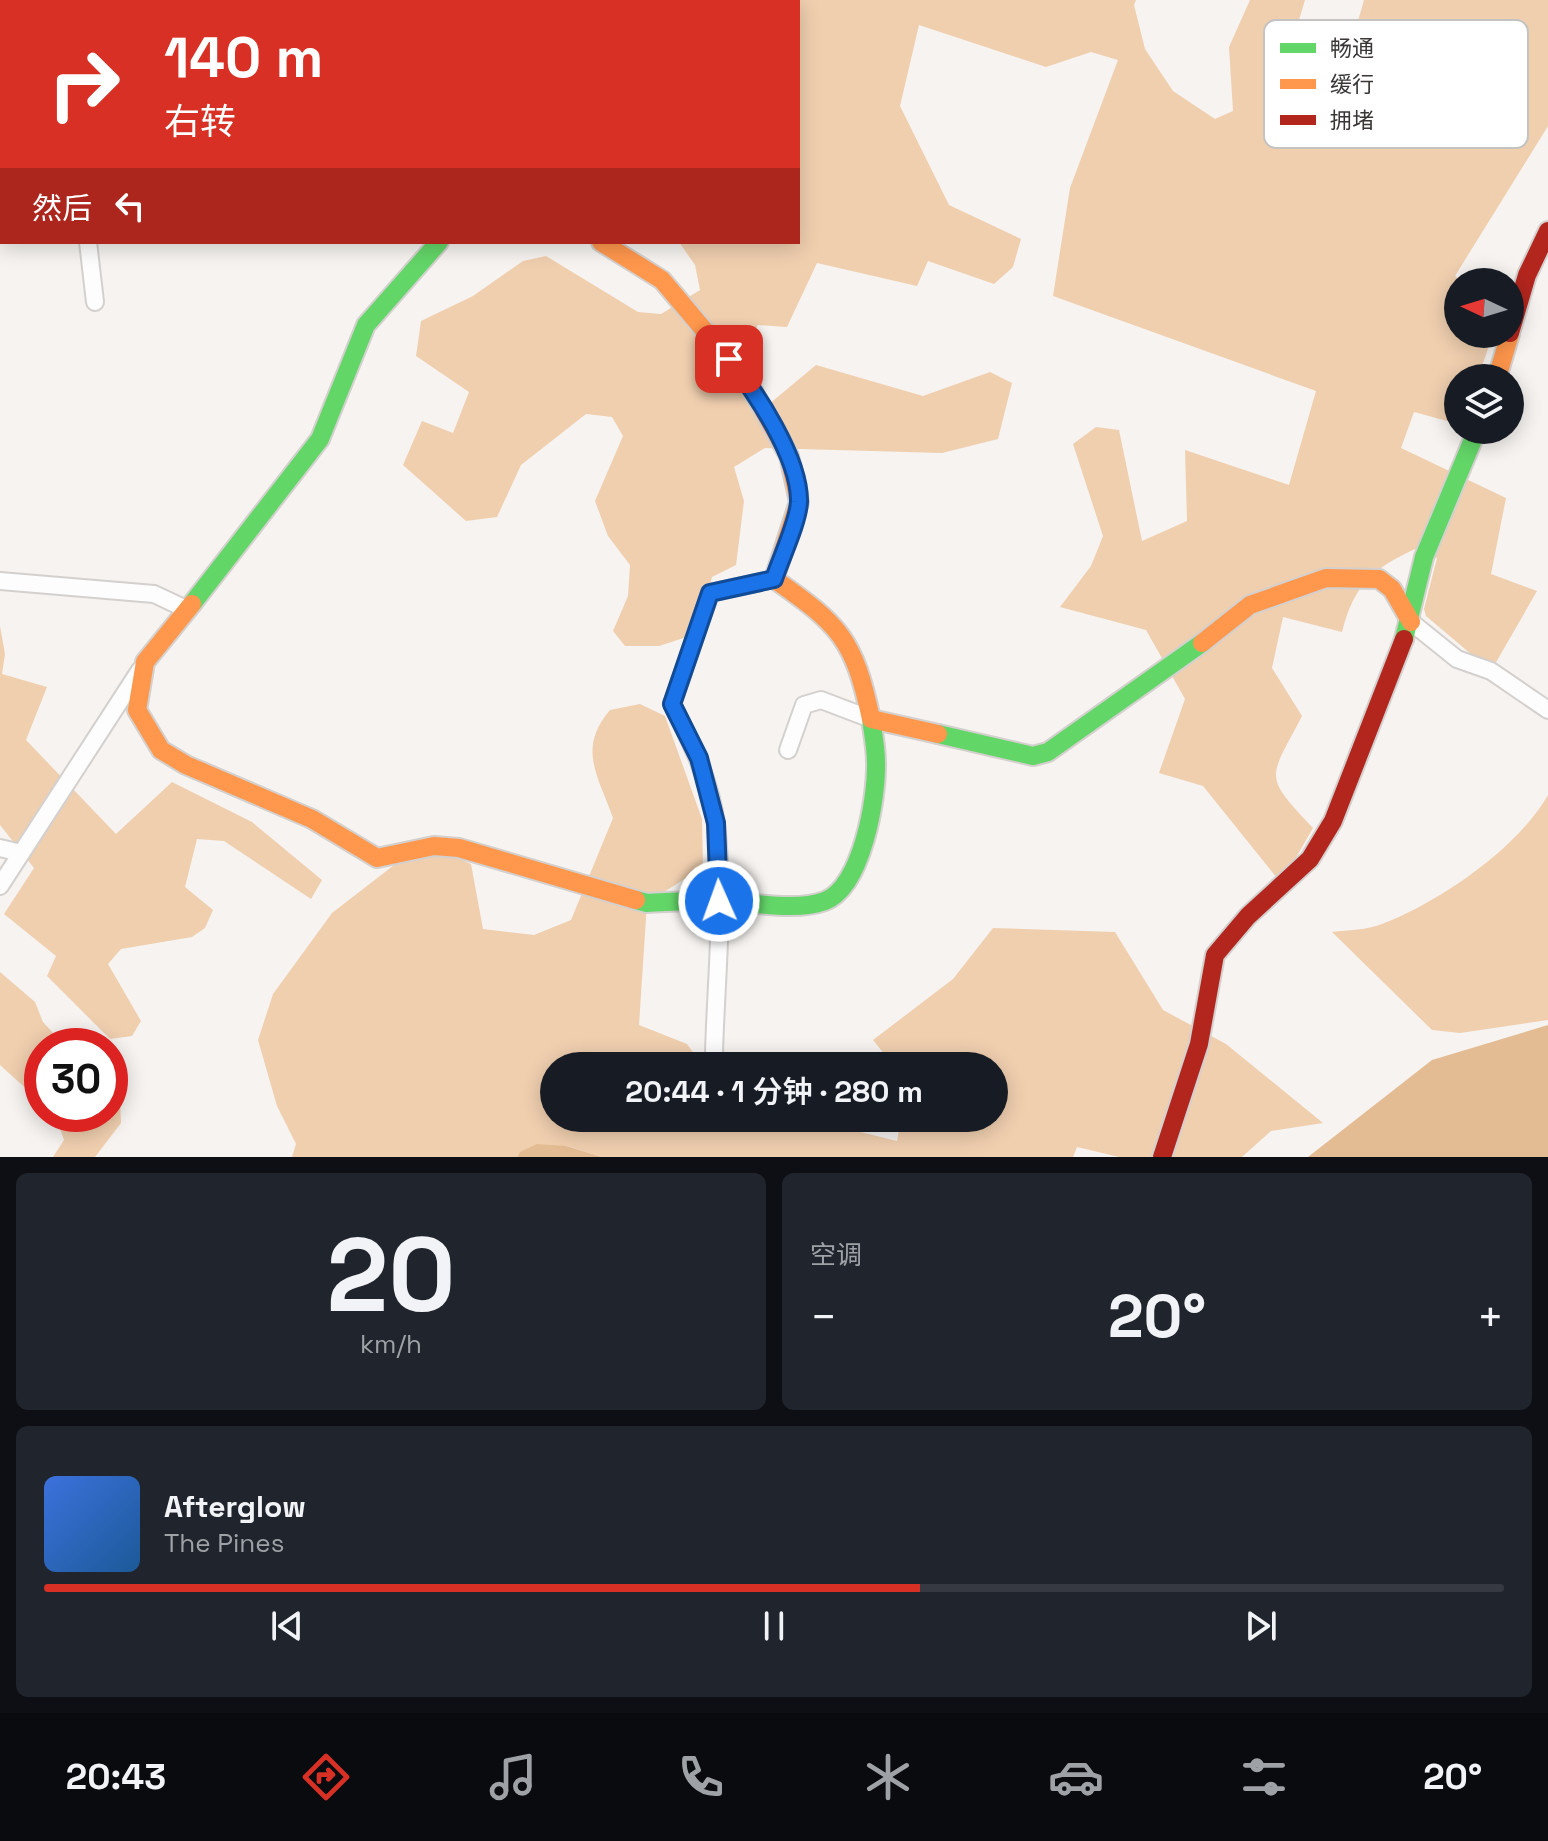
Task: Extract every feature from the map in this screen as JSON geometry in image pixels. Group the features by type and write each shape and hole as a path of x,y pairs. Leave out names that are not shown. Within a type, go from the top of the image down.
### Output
{"street":[{"path":"1524,285 1548,231"},
{"path":"88,244 95,302"},
{"path":"0,886 145,662 250,534 320,439 366,325 437,244"},
{"path":"604,244 662,280 692,314 747,381 789,456 799,502 774,579"},
{"path":"1471,444 1424,557 1399,574 1392,589 1411,622 1457,659 1491,671 1548,710"},
{"path":"1162,1157 1199,1044 1215,955 1248,916 1310,859 1333,821 1411,622 1399,574"},
{"path":"788,750 804,705 821,700 871,719 1033,756 1048,752 1160,676 1250,605 1326,578 1399,574"},
{"path":"145,662 137,710 161,750 186,765 312,819 377,858 434,846 459,848 560,875 647,903 719,901 790,905 825,901 845,888 855,871 871,805 876,763 871,719 852,643 829,617 774,579 710,593 672,704 699,758 716,823 719,901 714,1052"},
{"path":"0,581 154,594 186,609"},
{"path":"0,848 21,853"}],"shaded area":[{"path":"800,0 1136,0 1134,5 1145,49 1173,91 1215,119 1233,111 1229,47 1250,0 1305,0 1299,20 1264,20 1264,148 1528,148 1528,20 1358,20 1364,0 1548,0 1548,126 1460,268 1444,268 1444,348 1488,348 1483,364 1444,364 1444,420 1414,412 1401,448 1506,498 1491,574 1537,591 1491,671 1426,616 1424,609 1437,558 1415,549 1387,564 1367,580 1352,602 1342,632 1283,617 1272,668 1302,716 1283,753 1276,776 1285,797 1313,828 1294,861 1277,878 1203,786 1159,773 1185,699 1146,630 1060,607 1091,566 1103,536 1073,444 1096,427 1119,430 1142,541 1187,521 1185,450 1289,485 1316,391 1053,296 1070,188 1118,60 1091,52 1046,67 919,25 900,106 949,205 1021,239 1013,267 994,284 928,261 917,286 817,263 787,327 758,325 733,374 756,415 816,365 923,396 990,372 1012,383 998,439 942,453 765,448 734,467 744,501 736,565 712,577 696,634 659,646 625,646 613,631 628,596 630,565 608,536 595,501 623,436 612,417 586,414 521,465 497,517 466,521 403,465 422,421 453,433 469,392 416,356 421,321 473,296 523,261 546,256 638,312 661,314 700,290 695,265 680,244 800,244"},
{"path":"0,626 5,654 2,674 47,687 26,740 116,834 172,782 252,822 322,880 311,899 224,841 197,839 185,887 213,910 205,928 192,937 121,949 108,964 141,1021 132,1036 128,1037 128,1028 99,1028 47,976 56,956 4,914 34,868 0,825"},
{"path":"640,704 665,716 702,819 703,867 647,903 639,1025 687,1044 693,1052 540,1052 540,1132 861,1132 897,1141 899,1132 1008,1132 1008,1052 883,1052 873,1040 953,979 993,928 1115,932 1163,1010 1226,1044 1323,1123 1271,1131 1242,1157 1119,1157 1077,1147 1073,1157 602,1157 566,1146 520,1152 517,1157 292,1157 296,1144 277,1106 258,1040 273,994 332,913 398,862 448,854 471,864 483,929 534,935 571,920 613,818 597,775 592,750 594,737 610,710"},
{"path":"1548,795 1548,1020 1460,1033 1432,1030 1332,932 1382,924 1451,888 1475,872 1517,835"},
{"path":"0,972 35,1002 48,1028 24,1028 24,1087 0,1065"},
{"path":"1548,1025 1548,1157 1308,1157 1432,1060"},
{"path":"61,1132 114,1132 95,1157 53,1157 64,1140"},
{"path":"537,1144 566,1146 602,1157 517,1157 520,1152"}],"traffic: fast":[{"path":"192,604 320,439 366,325 437,244"},
{"path":"1404,639 1424,557 1471,444"},
{"path":"938,734 1033,756 1048,752 1202,643"},
{"path":"636,900 647,903 712,901 801,906 825,901 838,892 858,860 870,818 876,778 871,719"}],"traffic: slow":[{"path":"604,244 662,280 747,381 789,456 799,502 774,579 815,609 841,636 858,670 871,719 938,734"},
{"path":"1501,364 1506,348"},
{"path":"1202,643 1250,605 1326,578 1379,579 1392,589 1411,622"},
{"path":"192,604 145,662 137,710 161,750 186,765 312,819 377,858 434,846 459,848 636,900"}],"traffic: jam":[{"path":"1524,285 1548,231"},
{"path":"1162,1157 1199,1044 1215,955 1248,916 1310,859 1333,821 1404,639"}],"route":[{"path":"719,901 716,823 699,758 672,704 710,593 774,579 799,502 789,456 747,381 729,359"}]}
